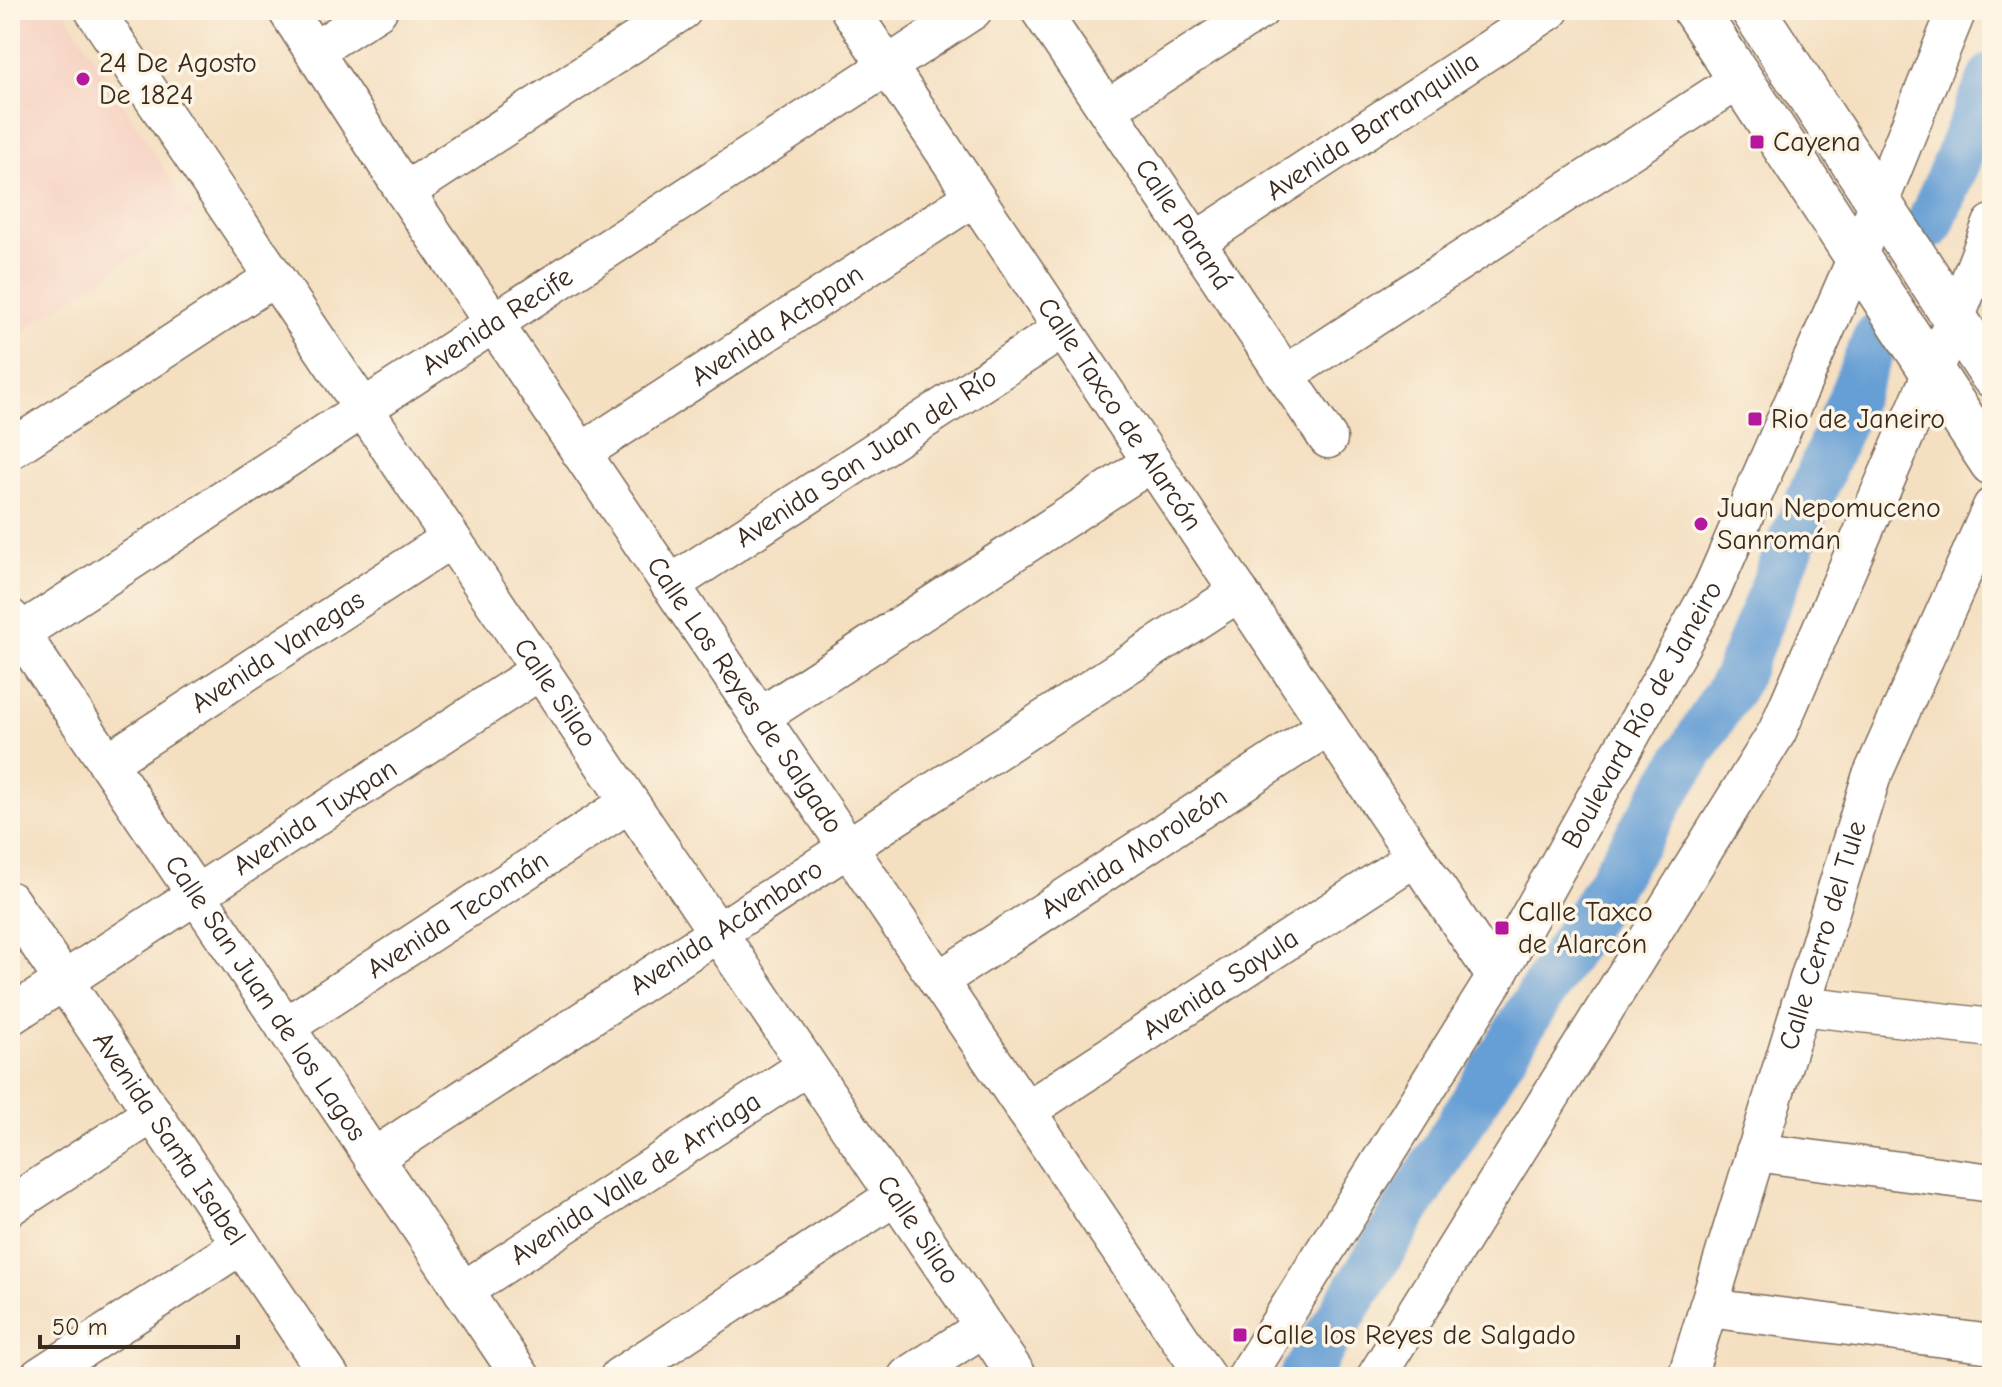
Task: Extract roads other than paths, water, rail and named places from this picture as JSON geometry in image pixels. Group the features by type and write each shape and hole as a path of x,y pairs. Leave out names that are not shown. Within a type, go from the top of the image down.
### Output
{"main road":[{"path":"1695,10 1992,463"},
{"path":"1753,10 1992,375"}],"street":[{"name":"Calle Silao","path":"94,10 1018,1377"},
{"name":"Calle Los Reyes de Salgado","path":"287,10 405,192 1206,1377"},
{"path":"314,51 378,10"},
{"path":"405,192 683,10"},
{"name":"Calle Taxco de Alarcón","path":"850,10 1496,977"},
{"name":"Avenida Recife","path":"15,626 362,409 973,10"},
{"name":"Calle Paraná","path":"1040,10 1328,439"},
{"path":"1107,109 1260,10"},
{"name":"Avenida Barranquilla","path":"1195,242 1550,10"},
{"name":"Boulevard Río de Janeiro","path":"1246,1377 1496,977 1713,587 1857,257 1957,10"},
{"path":"1285,375 1740,79"},
{"name":"Avenida Actopan","path":"581,453 974,197"},
{"path":"1376,1377 1777,732 1955,319 1983,268 1992,224"},
{"path":"10,450 273,278"},
{"name":"Avenida San Juan del Río","path":"670,585 1063,329"},
{"path":"760,717 1152,462"},
{"name":"Calle Cerro del Tule","path":"1687,1377 1871,778 1992,507"},
{"name":"Avenida Vanegas","path":"107,763 450,539"},
{"name":"Avenida Acámbaro","path":"373,1158 1239,592"},
{"name":"Calle San Juan de los Lagos","path":"15,626 521,1377"},
{"name":"Avenida Tuxpan","path":"10,1016 539,671"},
{"name":"Avenida Moroleón","path":"938,981 1328,726"},
{"name":"Avenida Tecomán","path":"285,1027 629,803"},
{"name":"Avenida Sayula","path":"1026,1111 1415,857"},
{"name":"Avenida Santa Isabel","path":"10,901 330,1377"},
{"path":"1800,1006 1992,1028"},
{"name":"Avenida Valle de Arriaga","path":"463,1291 807,1066"},
{"path":"10,1206 153,1113"},
{"path":"1755,1152 1992,1183"},
{"path":"619,1377 895,1196"},
{"path":"39,1377 241,1245"},
{"path":"1708,1308 1992,1344"},
{"path":"907,1377 984,1327"}],"waterway":[{"path":"1929,226 1992,77"},
{"path":"1303,1377 1735,681 1876,338"}],"place":[{"name":"24 De Agosto De 1824","path":"83,79"},
{"name":"Cayena","path":"1757,142"},
{"name":"Rio de Janeiro","path":"1755,419"},
{"name":"Juan Nepomuceno Sanromán","path":"1701,524"},
{"name":"Calle Taxco de Alarcón","path":"1502,928"},
{"name":"Calle los Reyes de Salgado","path":"1240,1335"}]}
